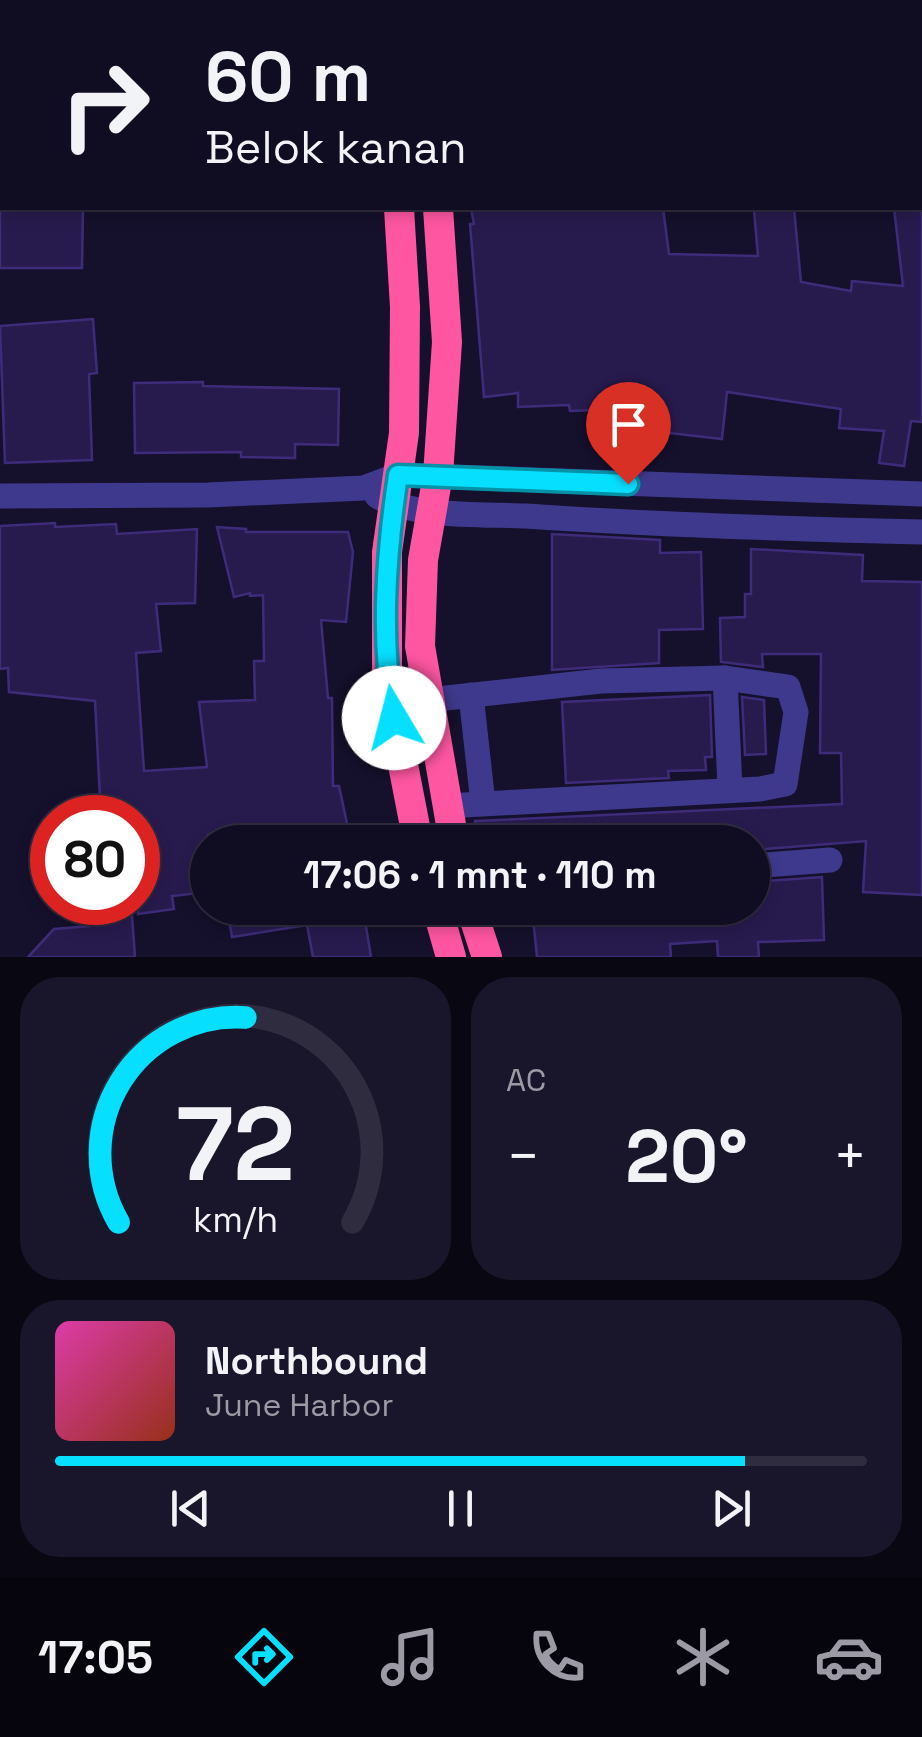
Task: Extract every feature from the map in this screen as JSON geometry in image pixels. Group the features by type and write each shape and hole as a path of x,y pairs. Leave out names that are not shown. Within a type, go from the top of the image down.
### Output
{"highway":[{"path":"399,210 404,433 387,552 388,682 415,825"},
{"path":"438,210 447,342 438,475 423,560 420,646 450,825"},
{"path":"442,925 451,957"},
{"path":"476,925 486,957"}],"street":[{"path":"0,496 208,495 364,488 398,475 922,494"},
{"path":"364,488 394,506 433,510 652,525 922,532"},
{"path":"428,700 601,681 725,678 788,687 796,712 785,784 446,806"},
{"path":"725,678 730,788"},
{"path":"471,695 483,803"},
{"path":"770,865 830,860"}],"building":[{"path":"0,210 83,210 82,268 0,268"},
{"path":"471,210 663,210 669,254 758,256 754,211 794,210 801,282 851,291 852,281 903,286 894,210 922,210 922,422 911,421 904,466 879,463 884,431 839,428 841,409 727,392 722,439 660,432 661,421 597,423 597,410 570,411 569,405 518,407 518,393 484,397 470,224 474,224"},
{"path":"93,319 97,373 89,374 92,460 5,463 0,326"},
{"path":"203,382 203,386 339,389 338,445 295,444 295,458 241,457 241,452 135,453 134,383"},
{"path":"116,524 117,534 197,529 195,603 156,604 161,651 136,653 144,771 207,767 199,702 255,700 254,661 264,661 263,595 234,597 217,527 246,532 348,532 353,552 346,622 321,620 328,698 332,698 333,786 339,786 347,825 190,825 190,894 172,896 174,909 160,911 160,795 100,795 95,701 9,692 8,668 0,669 0,526"},
{"path":"552,534 660,540 660,553 701,552 703,629 659,630 659,663 552,670"},
{"path":"751,549 863,555 862,581 922,582 922,895 863,892 866,841 770,849 770,825 475,825 475,821 842,804 841,753 820,753 821,654 762,654 763,667 721,662 720,618 745,617 745,594 751,594"},
{"path":"710,695 712,757 705,757 706,770 668,771 669,778 566,783 562,702"},
{"path":"742,697 764,700 766,754 745,755"},
{"path":"822,877 824,940 758,942 759,957 718,957 717,941 670,944 671,957 537,957 534,925 770,925 770,881"},
{"path":"133,925 135,957 28,957 54,929"},
{"path":"230,925 307,925 232,937"},
{"path":"307,925 366,925 371,957 313,957"}],"route":[{"path":"394,718 388,682 387,552 398,475 628,484"}]}
